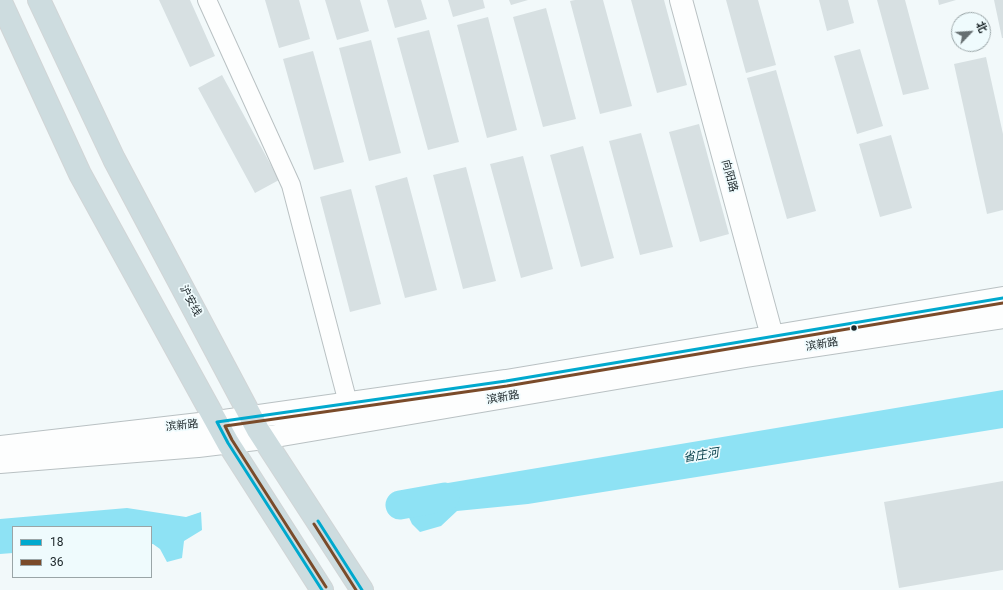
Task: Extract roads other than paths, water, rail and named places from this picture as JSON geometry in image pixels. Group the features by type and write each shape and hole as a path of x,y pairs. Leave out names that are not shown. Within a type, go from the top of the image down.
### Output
{"highway":[{"path":"0,0 80,174 228,443 322,590"},
{"name":"沪安线","path":"39,0 114,159 252,417 362,590"}],"main road":[{"name":"向阳路","path":"681,0 772,344"},
{"name":"滨新路","path":"0,462 228,443 264,438 772,344 1003,298"},
{"name":"滨新路","path":"0,446 217,422 772,344 1003,317"}],"street":[{"path":"207,0 291,185 348,403"}],"water":[{"path":"1003,390 1003,428 528,504 457,511 441,526 420,532 412,524 404,507 412,489"},
{"path":"127,508 186,517 201,512 202,530 184,541 182,558 167,562 160,549 152,544 152,526 12,526 12,553 0,554 0,519"}],"waterway":[{"name":"省庄河","path":"400,505 445,497"}]}
